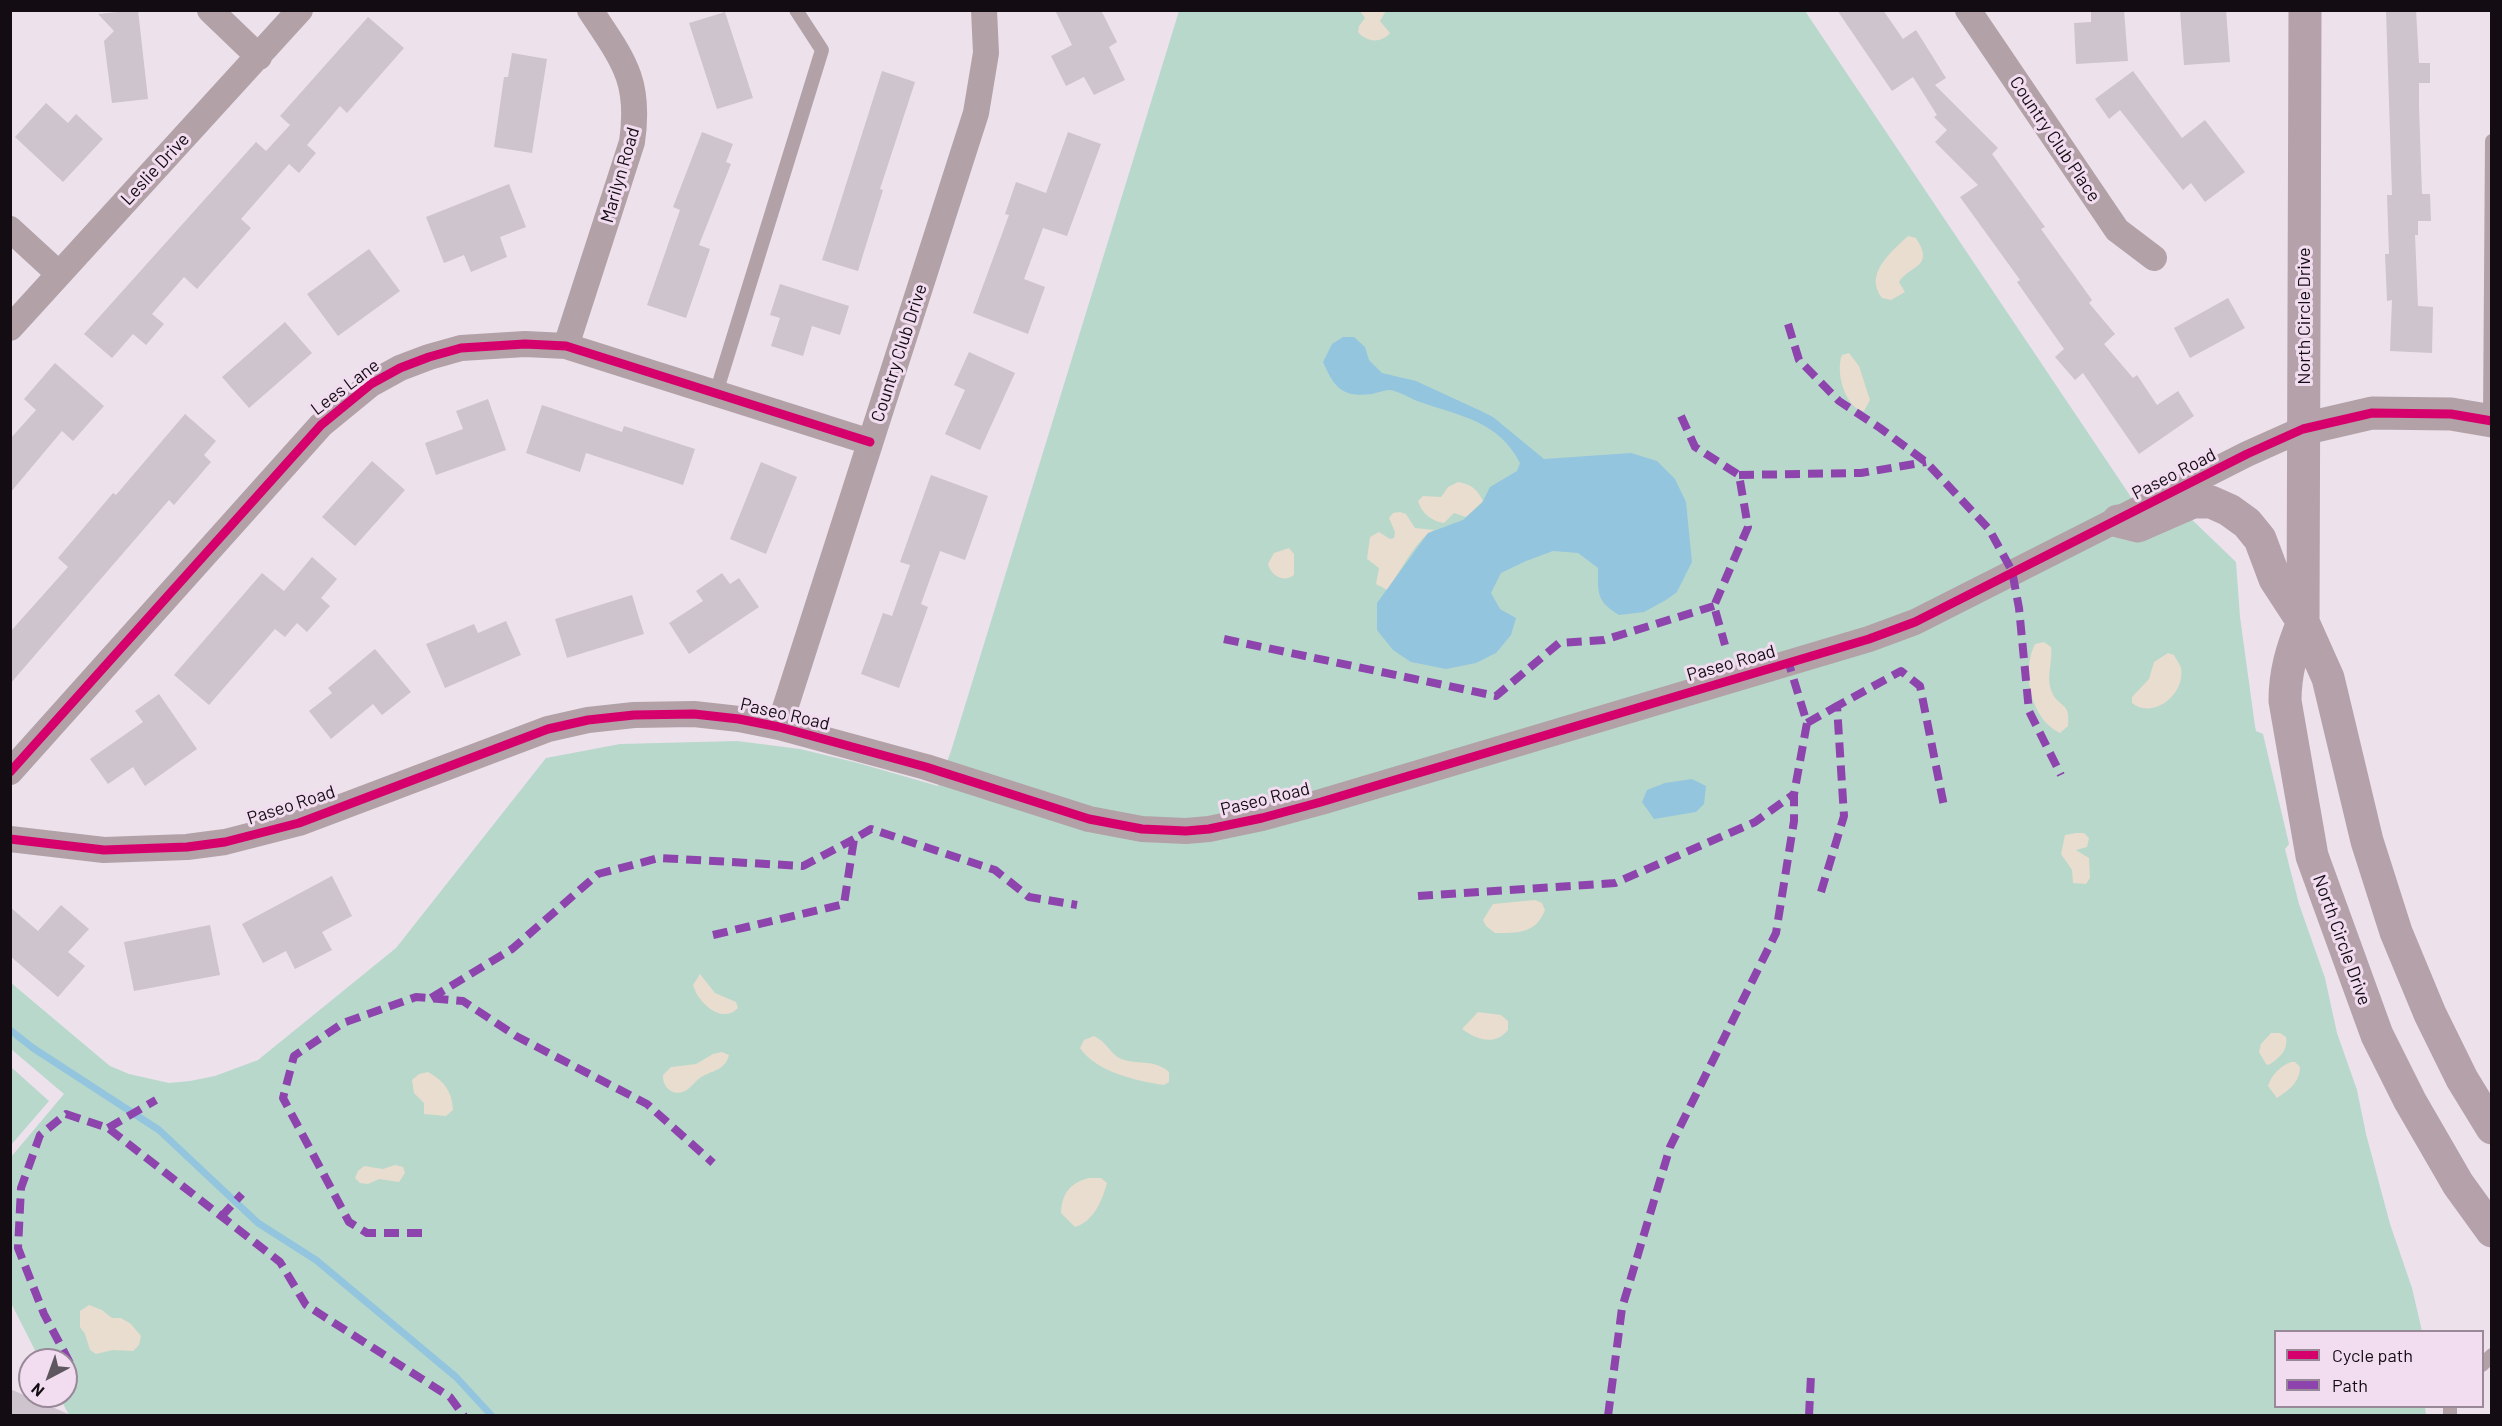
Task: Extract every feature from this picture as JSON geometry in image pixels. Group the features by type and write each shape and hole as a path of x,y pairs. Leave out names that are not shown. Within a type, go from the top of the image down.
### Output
{"main road":[{"name":"North Circle Drive","path":"2305,10 2303,622 2289,656 2285,680 2285,701 2312,856 2377,1035 2410,1101 2452,1173 2492,1231"},
{"path":"2118,521 2138,526 2193,502 2211,502 2229,510 2247,523 2260,539 2275,579 2303,622"},
{"name":"North Circle Drive","path":"2303,622 2328,678 2367,841 2396,932 2434,1024 2462,1079 2492,1128"}],"street":[{"path":"210,10 259,57"},
{"name":"Leslie Drive","path":"10,328 300,10"},
{"name":"Marilyn Road","path":"566,346 632,142 636,119 635,97 630,76 617,51 590,10"},
{"name":"Country Club Drive","path":"779,727 976,113 986,53 984,10"},
{"name":"Country Club Place","path":"1972,12 2117,230 2154,258"},
{"path":"10,229 59,274"},
{"name":"Lees Lane","path":"10,772 295,451 344,405 371,384 400,368 461,348 493,345 566,346 870,442"},
{"name":"Paseo Road","path":"10,839 104,850 187,847 225,842 299,823 548,729 588,720 634,715 694,714 739,719 779,727 926,766 1089,819 1142,829 1209,830 1321,802 1869,639 1915,622 2012,571 2303,429 2372,413 2451,414 2491,420"}],"lane":[{"path":"716,393 822,51 796,10"},
{"path":"2491,420 2492,141"}],"green space":[{"path":"1179,11 1805,11 2129,494 2148,527 2185,513 2236,562 2240,617 2256,731 2263,734 2289,844 2285,849 2299,904 2325,978 2337,1033 2357,1090 2390,1224 2412,1288 2422,1330 2274,1330 2274,1408 2425,1408 2426,1415 69,1415 65,1408 78,1408 78,1348 34,1348 11,1303 11,1157 64,1094 11,1049 10,982 110,1066 129,1074 169,1083 215,1076 258,1060 396,948 546,758 620,744 737,741 800,749 938,786 951,751"},
{"path":"11,1067 49,1101 11,1145"}],"sand":[{"path":"1360,11 1386,11 1380,21 1390,33 1379,40 1370,40 1362,36 1358,32 1359,26 1365,18"},
{"path":"1908,236 1916,238 1923,255 1922,260 1899,282 1905,292 1891,300 1882,298 1877,289 1878,272 1888,256"},
{"path":"1849,353 1859,366 1870,400 1864,411 1852,404 1843,388 1840,362 1842,355"},
{"path":"1458,482 1473,488 1483,501 1466,517 1454,513 1444,523 1432,519 1425,513 1418,501 1423,496 1441,497 1448,487"},
{"path":"1393,513 1406,514 1415,528 1434,530 1420,541 1387,590 1376,584 1379,568 1367,559 1370,537 1379,532 1390,539 1394,538 1395,532 1389,518"},
{"path":"1289,548 1294,554 1294,575 1286,578 1278,577 1268,564 1274,553"},
{"path":"2044,642 2051,647 2049,679 2051,690 2068,712 2068,726 2060,733 2041,717 2031,693 2029,667 2031,655 2035,644"},
{"path":"2168,653 2174,655 2181,668 2181,678 2173,695 2166,702 2149,708 2132,703 2132,697 2149,679 2154,662"},
{"path":"2084,833 2089,838 2087,847 2076,850 2089,858 2090,878 2086,884 2073,883 2072,870 2061,854 2065,835"},
{"path":"1535,900 1542,903 1545,910 1531,928 1511,933 1495,933 1486,926 1483,920 1493,904"},
{"path":"700,974 715,993 736,1002 738,1008 732,1013 725,1014 711,1010 705,1005 693,985"},
{"path":"1478,1012 1501,1015 1508,1021 1508,1030 1497,1038 1486,1040 1462,1029"},
{"path":"2271,1033 2280,1033 2286,1037 2286,1046 2277,1059 2269,1065 2259,1052 2261,1044"},
{"path":"1094,1036 1119,1058 1163,1068 1169,1072 1169,1082 1164,1085 1130,1078 1096,1063 1080,1048 1084,1040"},
{"path":"722,1052 729,1055 724,1064 718,1070 700,1078 687,1090 676,1093 666,1087 663,1075 671,1067 696,1064 713,1054"},
{"path":"2295,1062 2300,1067 2300,1072 2290,1089 2277,1098 2268,1086 2269,1082 2280,1069"},
{"path":"428,1072 439,1079 449,1092 453,1110 446,1116 424,1114 424,1103 414,1093 412,1080 419,1074"},
{"path":"395,1165 403,1167 405,1173 399,1182 379,1179 368,1184 360,1183 355,1178 364,1166 383,1169"},
{"path":"1089,1178 1101,1178 1107,1183 1103,1197 1092,1215 1075,1227 1061,1213 1063,1200 1072,1186"},
{"path":"89,1305 102,1310 112,1318 121,1318 131,1324 141,1336 139,1345 133,1351 113,1350 96,1354 90,1350 80,1327 80,1311"}],"water":[{"path":"1343,337 1354,337 1365,347 1369,360 1382,373 1416,381 1493,417 1544,459 1631,453 1657,461 1675,479 1686,502 1692,562 1677,592 1644,612 1619,615 1602,601 1598,584 1598,568 1578,553 1553,551 1501,573 1491,593 1500,609 1516,618 1511,635 1496,653 1476,663 1446,669 1411,662 1393,650 1377,630 1377,603 1428,533 1463,520 1482,503 1490,487 1517,471 1520,463 1501,438 1490,429 1464,416 1394,391 1362,395 1340,389 1323,362 1332,344"},
{"path":"1692,779 1706,786 1704,804 1696,812 1654,819 1642,802 1647,790 1665,783"}],"building":[{"path":"138,10 148,99 112,103 104,41 114,31 98,14"},
{"path":"1055,10 1101,10 1117,42 1109,47 1125,80 1094,95 1084,77 1066,86 1051,56 1072,45"},
{"path":"1837,10 1883,10 1903,39 1916,30 1946,78 1935,85 1998,148 1992,154 2045,227 2041,229 2092,300 2089,303 2115,334 2104,344 2133,378 2137,375 2157,405 2178,391 2194,416 2139,454 2083,373 2075,380 2055,357 2064,349 2017,282 2020,280 1960,197 1978,185 1935,142 1947,130 1934,117 1937,115 1913,77 1892,91"},
{"path":"2091,10 2124,10 2128,61 2076,64 2074,23 2091,22"},
{"path":"2180,10 2226,10 2230,62 2184,65"},
{"path":"2386,10 2416,10 2419,63 2430,63 2430,83 2419,83 2419,106 2422,194 2430,194 2431,221 2418,221 2418,235 2415,235 2418,306 2433,307 2432,353 2390,351 2392,300 2387,301 2385,254 2389,254 2387,195 2392,195"},
{"path":"725,12 753,98 717,109 689,23"},
{"path":"368,17 404,48 347,113 340,106 307,145 316,153 299,173 289,164 241,219 251,228 197,289 184,277 152,314 164,324 146,345 133,334 112,358 84,334 256,142 266,151 290,125 280,116"},
{"path":"512,53 547,59 532,153 494,147 504,77 508,77"},
{"path":"882,71 915,82 880,189 883,190 858,271 822,260"},
{"path":"2133,71 2182,138 2205,120 2245,172 2205,202 2191,183 2183,190 2120,110 2109,119 2095,99"},
{"path":"46,103 68,123 76,114 103,139 63,182 15,137"},
{"path":"702,132 733,144 726,162 731,164 699,245 710,249 686,318 647,305 680,210 673,207"},
{"path":"1068,132 1101,144 1067,236 1043,228 1024,279 1045,287 1028,334 973,313 1009,215 1005,214 1016,182 1046,193"},
{"path":"509,184 526,227 500,237 507,257 471,272 464,255 444,263 426,217"},
{"path":"369,249 400,291 338,336 307,294"},
{"path":"780,284 849,306 840,335 812,326 803,356 771,346 780,318 770,315"},
{"path":"2228,298 2245,328 2190,358 2174,328"},
{"path":"285,322 312,353 249,408 222,377"},
{"path":"969,352 1015,373 980,450 945,434 965,390 954,385"},
{"path":"55,363 104,406 73,441 62,431 10,493 10,439 36,410 24,399"},
{"path":"488,399 506,450 436,475 425,443 463,429 456,411"},
{"path":"542,405 622,432 624,426 695,449 683,485 586,453 580,472 526,453"},
{"path":"185,414 216,441 204,455 211,462 174,505 169,500 10,684 10,632 68,567 58,558 113,493 116,495"},
{"path":"372,461 405,490 355,546 322,517"},
{"path":"761,462 797,477 766,554 730,539"},
{"path":"931,475 988,496 965,560 940,551 921,604 928,607 899,688 861,674 883,613 892,616 910,565 900,562"},
{"path":"312,557 337,579 321,598 330,606 307,632 297,623 285,637 275,629 209,705 174,675 262,573 284,591"},
{"path":"722,573 730,584 739,578 759,607 689,654 669,623 703,601 696,591"},
{"path":"632,595 644,634 567,658 555,619"},
{"path":"506,621 521,655 445,688 426,644 474,624 478,633"},
{"path":"375,649 411,692 382,715 373,704 331,739 309,711 332,693 328,688"},
{"path":"159,694 197,749 145,786 133,767 108,784 90,759 143,722 135,711"},
{"path":"332,876 352,916 322,932 332,950 295,969 286,951 263,963 242,924"},
{"path":"61,905 89,929 68,952 85,966 58,997 10,956 10,907 38,931"},
{"path":"210,925 220,975 134,991 124,942"},
{"path":"10,1389 18,1392 18,1408 54,1408 73,1416 10,1416"}],"waterway":[{"path":"10,1030 33,1048 159,1130 258,1223 316,1260 456,1377 492,1416"}],"marked path":[{"path":"1788,324 1799,360 1839,401 1926,462 1989,529 2012,571 2019,608 2029,711 2061,775"},
{"path":"1681,416 1695,447 1739,475 1748,527 1714,606 1725,645"},
{"path":"1739,475 1861,473 1926,462"},
{"path":"1224,639 1496,696 1559,643 1604,640 1714,606"},
{"path":"1608,1416 1622,1308 1670,1147 1776,933 1794,821 1794,794 1807,723 1789,664"},
{"path":"1821,892 1844,816 1837,706 1901,671 1920,686 1944,806"},
{"path":"1807,723 1837,706"},
{"path":"1418,896 1615,883 1755,822 1794,794"},
{"path":"713,935 844,904 854,839 871,829 995,870 1029,897 1077,905"},
{"path":"431,998 512,949 598,874 659,858 803,866 854,839"},
{"path":"422,1233 367,1233 349,1222 283,1098 294,1056 343,1023 416,997 463,1001 516,1036 647,1104 713,1163"},
{"path":"108,1128 156,1100"},
{"path":"62,1348 44,1314 18,1248 21,1188 40,1135 66,1114 108,1128 280,1262 306,1305 450,1397 464,1416"},
{"path":"221,1217 242,1194"},
{"path":"1809,1416 1811,1375"}],"cycle path":[{"path":"10,772 321,425 371,384 400,368 461,348 525,344 566,346 870,442"},
{"path":"10,839 104,850 187,847 225,842 299,823 548,729 588,720 634,715 694,714 739,719 779,727 926,767 1089,819 1142,829 1186,831 1209,829 1321,802 1869,639 1915,622 2247,454 2303,429 2372,413 2451,414 2492,421"}]}
